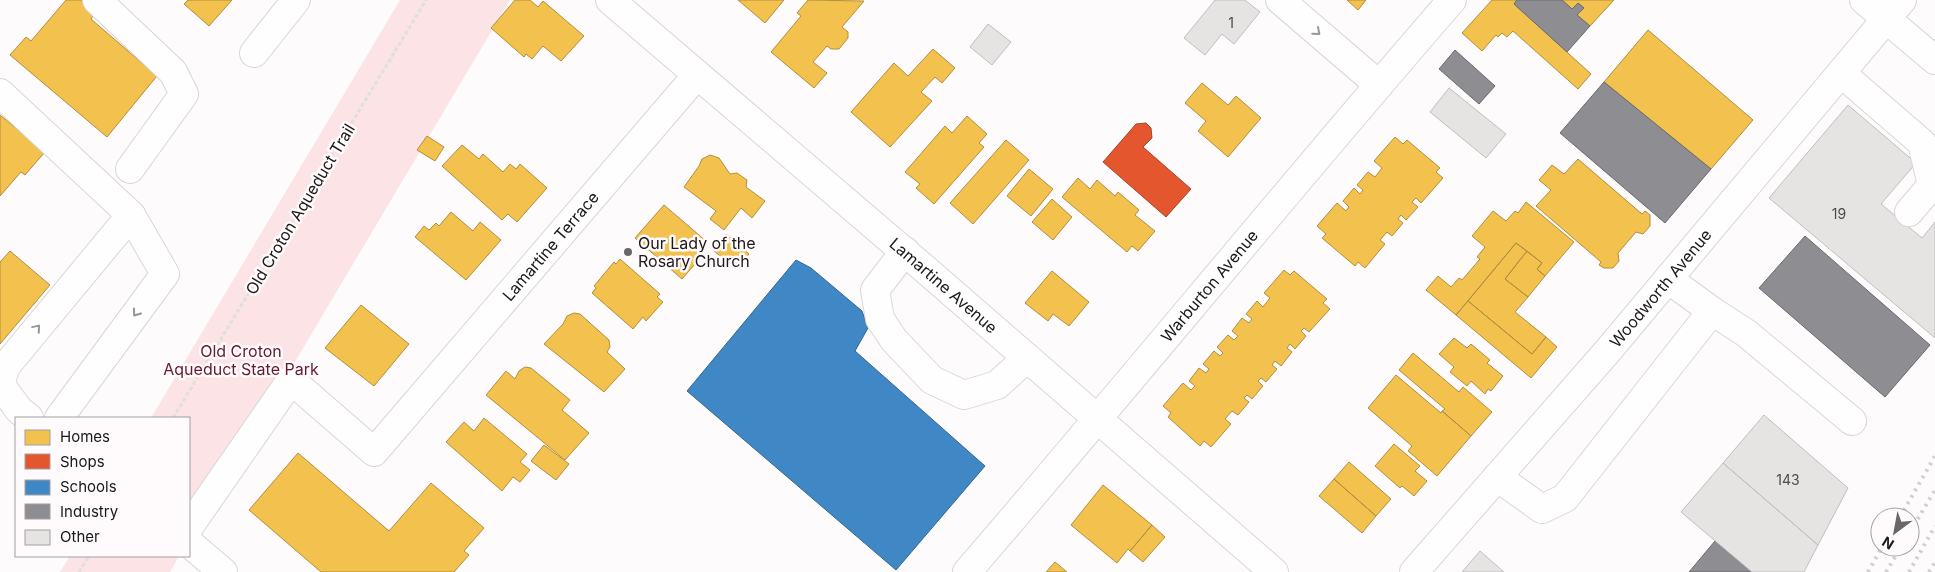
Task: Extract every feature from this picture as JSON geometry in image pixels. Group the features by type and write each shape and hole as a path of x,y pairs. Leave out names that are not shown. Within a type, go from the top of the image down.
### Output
{"street":[{"path":"97,0 173,72 184,94 130,168"},
{"path":"254,54 296,0"},
{"name":"Lamartine Avenue","path":"610,0 905,251 1274,572"},
{"path":"1280,0 1378,85"},
{"name":"Warburton Avenue","path":"967,572 1098,420 1378,85 1452,0"},
{"path":"1864,0 1894,9 1935,60"},
{"name":"Woodworth Avenue","path":"1414,572 1606,353 1894,9"},
{"path":"1841,73 1922,143 1932,185 1909,212"},
{"name":"Lamartine Terrace","path":"190,526 291,380 374,452 697,75"},
{"path":"0,93 131,215 165,274 60,417"},
{"path":"27,417 19,410 0,384 6,366 131,215"},
{"path":"905,251 875,290 880,319 894,340 932,380 964,395 997,385 1027,358"},
{"path":"1668,278 1712,312 1746,333 1852,421"},
{"path":"1497,477 1542,509 1565,498 1712,312"},
{"path":"190,544 223,572"}],"path":[{"name":"Old Croton Aqueduct Trail","path":"175,417 426,0"},
{"path":"79,572 88,557"}],"green space":[{"name":"Old Croton Aqueduct State Park","path":"400,0 510,0 190,538 190,417 152,417"},
{"path":"69,557 178,557 170,572 60,572"}],"building: Homes":[{"path":"66,0 82,0 96,12 91,19 157,76 107,137 10,55 26,37 31,41"},
{"path":"188,0 232,0 209,26 184,4"},
{"path":"515,0 530,0 538,7 543,1 584,36 561,61 543,46 532,59 526,54 524,57 491,28"},
{"path":"738,0 784,0 765,23"},
{"path":"808,0 864,1 842,27 848,32 848,38 839,49 831,49 827,46 813,62 827,73 814,88 771,52 801,16 797,13"},
{"path":"1347,0 1366,0 1358,10"},
{"path":"1492,0 1517,0 1514,4 1591,74 1578,89 1513,31 1507,37 1502,33 1498,37 1496,35 1482,51 1462,33"},
{"path":"1562,0 1614,0 1590,26 1577,15 1584,8 1578,3 1572,9"},
{"path":"1648,30 1753,120 1711,169 1604,82"},
{"path":"933,49 955,68 942,83 935,77 921,92 932,101 890,147 851,112 894,63 908,76"},
{"path":"1202,83 1228,105 1236,96 1261,118 1228,157 1198,131 1206,121 1185,103"},
{"path":"0,115 45,152 25,175 21,172 0,196"},
{"path":"967,116 987,134 979,143 984,147 934,204 916,188 920,184 905,172 945,126 952,133"},
{"path":"427,136 444,147 435,161 417,150"},
{"path":"1395,137 1403,144 1407,140 1440,168 1436,172 1443,178 1421,203 1416,198 1412,202 1418,207 1406,220 1401,215 1398,219 1403,223 1392,236 1387,232 1380,240 1385,244 1365,268 1358,262 1355,266 1322,238 1326,234 1317,226 1337,203 1346,211 1349,207 1343,201 1354,188 1360,194 1363,190 1357,185 1368,172 1375,177 1382,168 1374,161"},
{"path":"1006,140 1029,160 973,224 950,203"},
{"path":"462,145 479,159 483,154 503,172 510,164 516,169 520,164 547,188 517,222 508,214 502,220 442,166"},
{"path":"710,155 719,158 730,174 737,173 747,180 746,187 765,201 752,218 741,208 724,230 710,219 716,211 684,187 702,159"},
{"path":"1578,159 1642,214 1645,211 1650,215 1650,226 1643,234 1636,232 1618,253 1619,261 1613,268 1604,268 1599,265 1601,262 1536,206 1551,190 1539,180 1552,165 1564,174"},
{"path":"1029,169 1053,189 1031,216 1007,196"},
{"path":"1078,178 1090,189 1097,180 1115,196 1118,192 1139,210 1135,215 1155,231 1138,251 1132,246 1127,252 1062,197"},
{"path":"1052,199 1072,217 1053,240 1032,222"},
{"path":"1526,202 1574,242 1545,276 1537,269 1542,263 1516,243 1456,315 1426,290 1438,276 1451,287 1459,278 1462,280 1480,259 1477,257 1485,247 1472,236 1493,211 1506,221 1515,211 1518,213"},
{"path":"664,205 706,241 697,251 703,255 682,279 635,238"},
{"path":"451,212 473,231 480,222 501,240 466,280 415,237 424,226 429,230 436,223 439,226"},
{"path":"726,234 749,254 736,269 713,250"},
{"path":"1516,243 1527,251 1505,279 1528,297 1515,312 1546,337 1532,354 1468,301"},
{"path":"10,251 50,285 0,344 0,262"},
{"path":"1527,251 1542,263 1537,269 1545,276 1528,297 1505,279"},
{"path":"620,259 660,294 657,297 663,302 646,321 643,317 633,329 592,293 596,288 594,286 614,262 616,264"},
{"path":"1284,270 1290,275 1294,271 1327,299 1323,303 1330,309 1309,332 1304,328 1301,331 1306,336 1295,349 1290,344 1287,348 1292,352 1281,366 1275,361 1272,365 1277,369 1266,382 1261,378 1258,381 1263,386 1252,399 1247,395 1244,398 1249,402 1238,415 1232,411 1225,419 1231,424 1211,447 1204,441 1200,446 1168,417 1171,413 1163,406 1183,383 1191,390 1195,386 1189,381 1199,368 1206,373 1209,369 1203,364 1214,351 1220,356 1223,353 1217,347 1228,335 1234,340 1238,336 1232,331 1242,318 1249,323 1252,319 1246,314 1257,301 1263,307 1270,298 1264,293"},
{"path":"1052,271 1089,302 1069,326 1053,314 1048,321 1025,303"},
{"path":"1468,301 1532,354 1546,337 1557,347 1531,378 1456,315"},
{"path":"361,305 409,344 374,386 325,348"},
{"path":"574,313 580,314 609,340 610,347 607,352 625,369 604,392 544,344 563,324 567,316"},
{"path":"1454,338 1467,348 1471,344 1490,360 1487,363 1503,376 1491,391 1488,389 1485,394 1471,381 1467,386 1450,372 1454,367 1439,354"},
{"path":"1413,353 1459,392 1463,387 1492,412 1471,436 1442,411 1445,409 1399,370"},
{"path":"525,367 531,368 570,400 562,410 589,433 565,460 486,395 506,371 515,379 519,371"},
{"path":"1396,375 1471,436 1437,476 1408,451 1412,446 1368,408"},
{"path":"484,418 527,454 520,462 530,470 520,482 513,477 502,491 446,442 464,422 474,431"},
{"path":"1394,444 1420,466 1415,471 1427,481 1414,496 1402,486 1400,488 1375,466"},
{"path":"544,445 569,464 556,480 531,461"},
{"path":"298,453 389,531 431,483 484,528 464,551 469,555 454,572 321,572 249,510"},
{"path":"1349,462 1391,499 1376,516 1334,479"},
{"path":"1334,479 1376,516 1362,533 1319,496"},
{"path":"1103,485 1152,525 1117,563 1071,525"},
{"path":"1152,525 1165,537 1143,562 1130,551"},
{"path":"1055,562 1067,572 1046,572"}],"building: Shops":[{"path":"1146,123 1151,128 1152,138 1143,147 1191,189 1166,217 1103,162 1136,124"}],"building: Schools":[{"path":"796,260 811,268 862,311 868,328 855,351 985,466 896,570 687,391"}],"building: Industry":[{"path":"1517,0 1562,0 1572,9 1578,3 1584,8 1577,15 1590,26 1567,52 1514,4"},
{"path":"1455,50 1495,86 1479,104 1439,69"},
{"path":"1604,82 1711,169 1665,223 1560,133"},
{"path":"1805,236 1930,345 1885,397 1759,288"},
{"path":"1715,541 1752,572 1689,572"}],"building: Other":[{"path":"1215,0 1245,0 1260,12 1234,44 1222,34 1205,55 1184,38"},
{"path":"988,24 1011,42 992,65 970,47"},
{"path":"1449,88 1506,134 1486,158 1430,112"},
{"path":"1848,105 1916,163 1881,204 1922,238 1935,222 1935,338 1769,198"},
{"path":"1764,415 1848,488 1818,545 1723,463"},
{"path":"1723,463 1818,545 1804,572 1752,572 1681,512"},
{"path":"1480,551 1504,572 1462,572"}],"railway":[{"path":"1906,507 1935,456"},
{"path":"1920,515 1935,490"},
{"path":"1909,572 1935,526"},
{"path":"1868,572 1876,557"},
{"path":"1886,572 1895,557"},
{"path":"1929,572 1935,562"}],"place":[{"name":"Our Lady of the Rosary Church","path":"628,252"}]}
